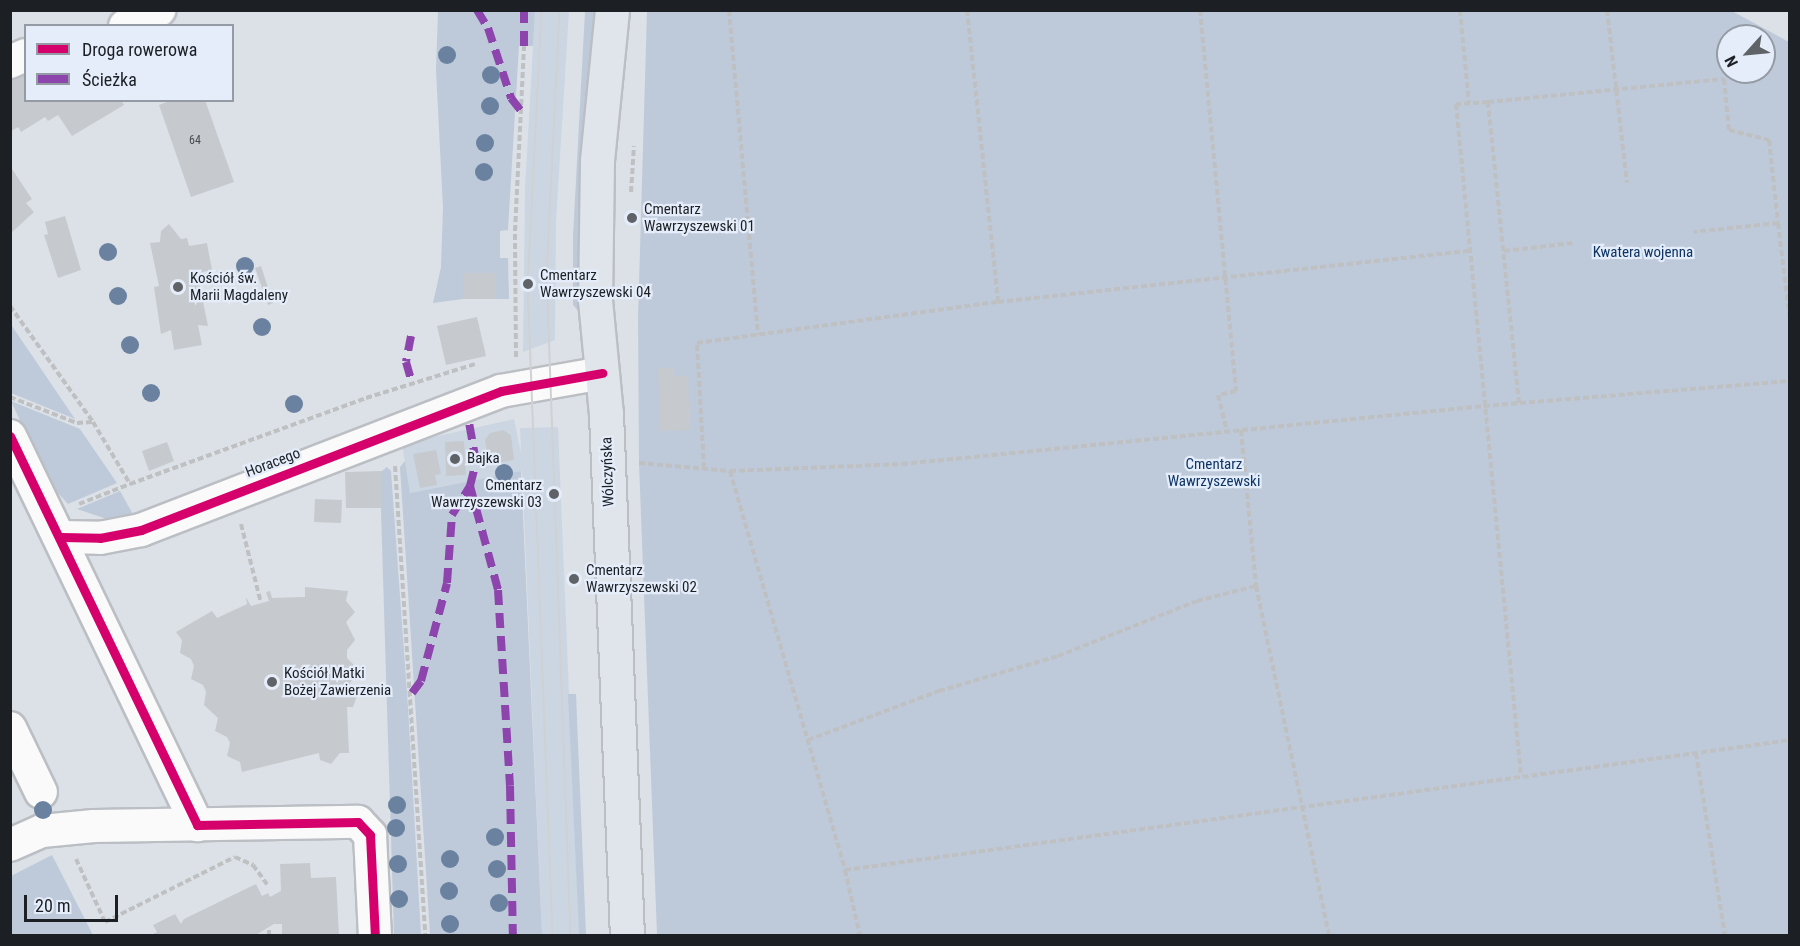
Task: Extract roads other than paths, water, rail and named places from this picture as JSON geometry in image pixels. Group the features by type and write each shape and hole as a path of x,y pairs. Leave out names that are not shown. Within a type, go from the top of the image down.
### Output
{"main road":[{"name":"Wólczyńska","path":"612,10 596,172 595,300 603,373 627,936"}],"street":[{"path":"129,24 159,10"},
{"path":"10,62 24,56"},
{"name":"Horacego","path":"56,526 100,538 141,530 501,391 603,373"},
{"path":"10,436 56,526 197,825"},
{"path":"12,737 41,792"},
{"path":"10,845 42,831 64,828 358,822 370,835 375,936"}],"tram line":[{"path":"542,10 528,284 553,936"},
{"path":"560,10 547,273 571,936"}],"place":[{"name":"Cmentarz Wawrzyszewski 01","path":"632,218"},
{"name":"Cmentarz Wawrzyszewski 04","path":"528,284"},
{"name":"Kościół św. Marii Magdaleny","path":"178,287"},
{"name":"Bajka","path":"455,459"},
{"name":"Cmentarz Wawrzyszewski 03","path":"554,494"},
{"name":"Cmentarz Wawrzyszewski 02","path":"574,579"},
{"name":"Kościół Matki Bożej Zawierzenia","path":"272,682"}],"park label":[{"name":"Kwatera wojenna","path":"1643,253"},
{"name":"Cmentarz Wawrzyszewski","path":"1214,472"}]}
